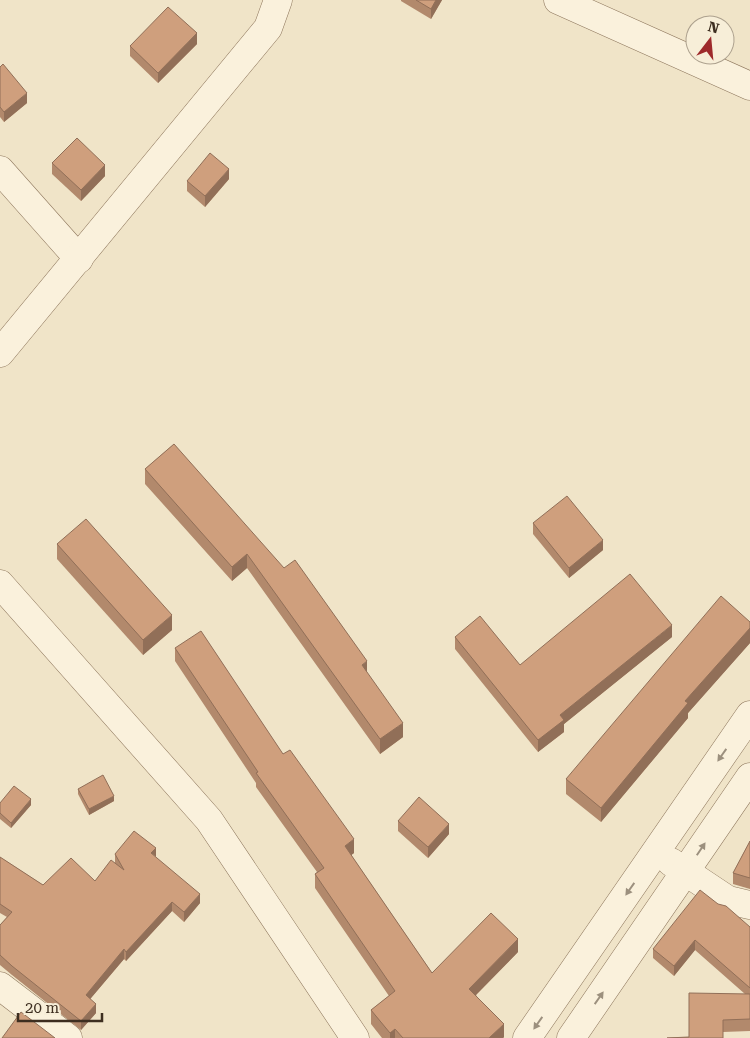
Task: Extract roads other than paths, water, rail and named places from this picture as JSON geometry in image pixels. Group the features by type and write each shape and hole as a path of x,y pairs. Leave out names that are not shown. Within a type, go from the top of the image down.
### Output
{"street":[{"path":"0,353 268,28 278,0"},
{"path":"558,0 750,86"},
{"path":"0,170 79,259"},
{"path":"0,584 209,820 355,1038"},
{"path":"527,1038 750,715"},
{"path":"571,1038 750,777"},
{"path":"656,851 728,900 750,905"},
{"path":"0,986 68,1038"}]}
